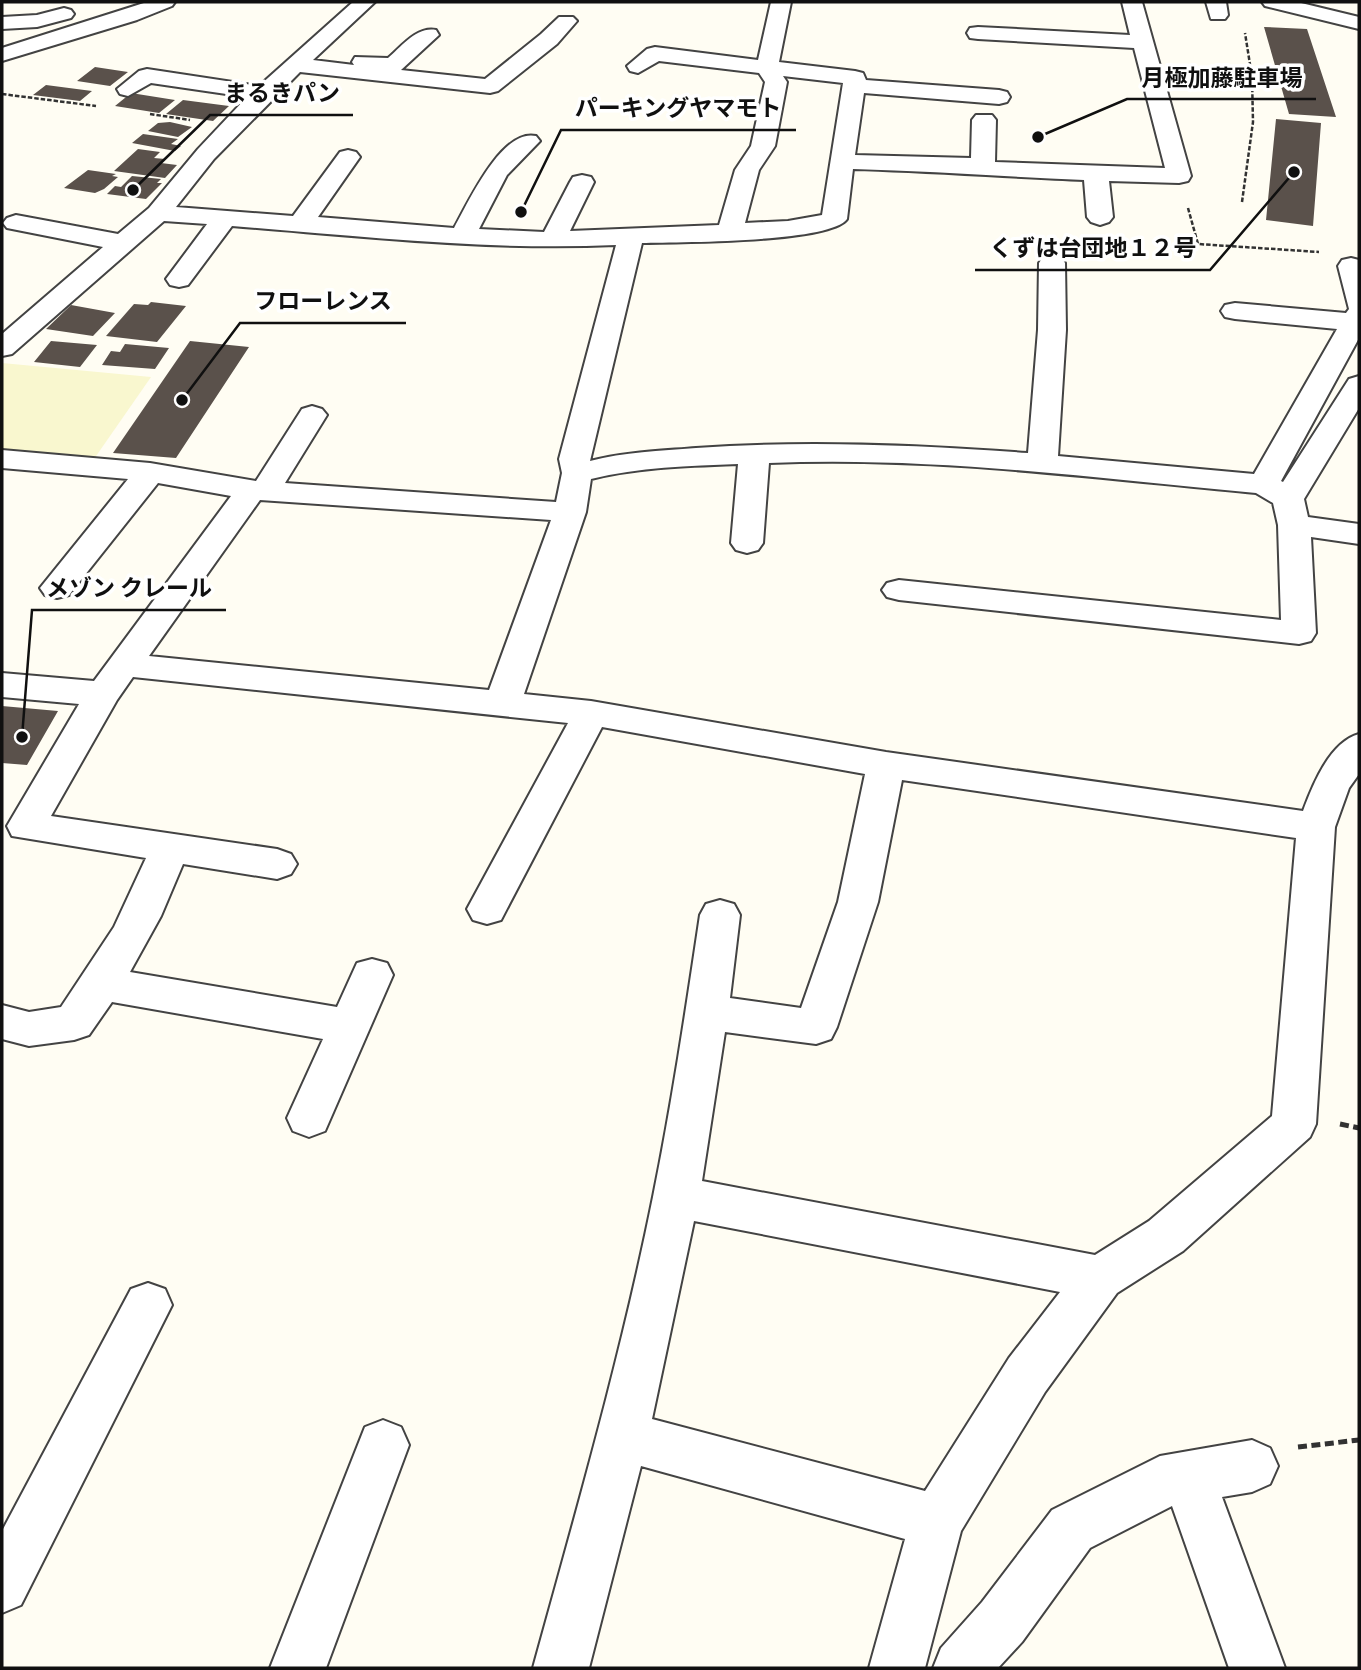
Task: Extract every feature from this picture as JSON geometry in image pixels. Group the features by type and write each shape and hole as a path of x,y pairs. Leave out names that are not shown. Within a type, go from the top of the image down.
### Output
{"street":[{"path":"2,23 37,20 110,2"},
{"path":"2,55 130,16 164,2"},
{"path":"2,348 158,213 206,153 264,93 365,2"},
{"path":"730,232 747,170 763,146 776,82 767,68 781,2"},
{"path":"844,162 1178,176 1132,2"},
{"path":"1272,2 1359,23"},
{"path":"300,61 489,86 549,39 566,21"},
{"path":"339,25 363,28"},
{"path":"978,33 1033,46 1142,42"},
{"path":"300,61 393,65 428,35"},
{"path":"158,213 462,236 553,240 730,232 822,225 834,219 855,78 655,54 638,66"},
{"path":"183,80 204,63"},
{"path":"128,89 146,76 264,93"},
{"path":"854,86 999,97"},
{"path":"983,167 984,121"},
{"path":"462,236 497,172 528,141"},
{"path":"301,223 348,157"},
{"path":"1096,172 1100,217"},
{"path":"553,240 582,181"},
{"path":"179,279 225,218"},
{"path":"16,223 124,243"},
{"path":"502,705 570,512 577,472 574,459 631,238"},
{"path":"1042,464 1052,330 1052,263"},
{"path":"899,590 1299,633 1282,503 1357,314 1351,266"},
{"path":"13,307 46,310"},
{"path":"1235,311 1357,314"},
{"path":"1282,503 1359,386"},
{"path":"277,864 26,826 103,694 258,491 312,415"},
{"path":"577,472 610,463 754,454 887,455 1042,464 1282,503 1359,534"},
{"path":"747,543 754,454"},
{"path":"2,459 150,472 258,491 570,512"},
{"path":"57,588 150,472"},
{"path":"126,665 591,713 886,765 1316,827"},
{"path":"2,685 103,694"},
{"path":"487,909 591,713"},
{"path":"897,1668 937,1521 1027,1375 1100,1278 1166,1236 1294,1124 1316,827 1331,785 1359,747"},
{"path":"707,1012 816,1027 858,902 886,765"},
{"path":"2,1022 29,1029 74,1023 102,984 161,874 170,846"},
{"path":"561,1668 623,1436 676,1197 707,1012 720,915"},
{"path":"309,1118 372,975"},
{"path":"102,984 350,1026"},
{"path":"676,1197 1100,1278"},
{"path":"2,1586 148,1305"},
{"path":"623,1436 937,1521"},
{"path":"298,1668 383,1445"},
{"path":"961,1668 1002,1622 1071,1529 1160,1482 1252,1466"},
{"path":"1188,1477 1257,1668"}],"path":[{"path":"1217,8 1237,19 1244,28 1252,77 1253,121 1242,202"},
{"path":"1178,176 1198,244 1332,253 1351,266"},
{"path":"1252,1466 1263,1451 1359,1440"}],"shaded area":[{"path":"2,363 151,377 94,459 2,453"}],"building":[{"path":"1264,27 1307,29 1336,117 1289,114"},
{"path":"95,67 128,72 110,86 77,81"},
{"path":"46,85 92,91 80,101 33,95"},
{"path":"131,93 175,100 159,113 115,106"},
{"path":"183,100 229,106 213,121 166,114"},
{"path":"1276,119 1321,123 1313,226 1266,220"},
{"path":"170,122 192,127 178,137 148,131 158,123"},
{"path":"143,134 178,139 171,144 181,146 175,151 132,143"},
{"path":"138,149 160,152 154,158 165,159 161,163 177,165 165,178 114,171"},
{"path":"88,170 116,174 112,176 118,177 95,193 64,188"},
{"path":"132,176 161,179 157,183 162,183 146,199 107,194 115,186 121,187"},
{"path":"151,302 186,306 157,342 106,336 134,304 148,305"},
{"path":"71,305 115,313 93,336 46,329"},
{"path":"51,341 97,345 80,367 34,362"},
{"path":"190,341 249,347 176,458 113,453"},
{"path":"125,344 169,348 155,369 102,365 111,351 120,352"},
{"path":"2,706 58,711 27,765 2,763"}],"place":[{"name":"月極加藤駐車場","path":"1038,137"},
{"name":"くずは台団地１２号","path":"1294,172"},
{"name":"まるきパン","path":"133,190"},
{"name":"パーキングヤマモト","path":"521,212"},
{"name":"フローレンス","path":"182,400"},
{"name":"メゾン クレール","path":"22,737"}]}
